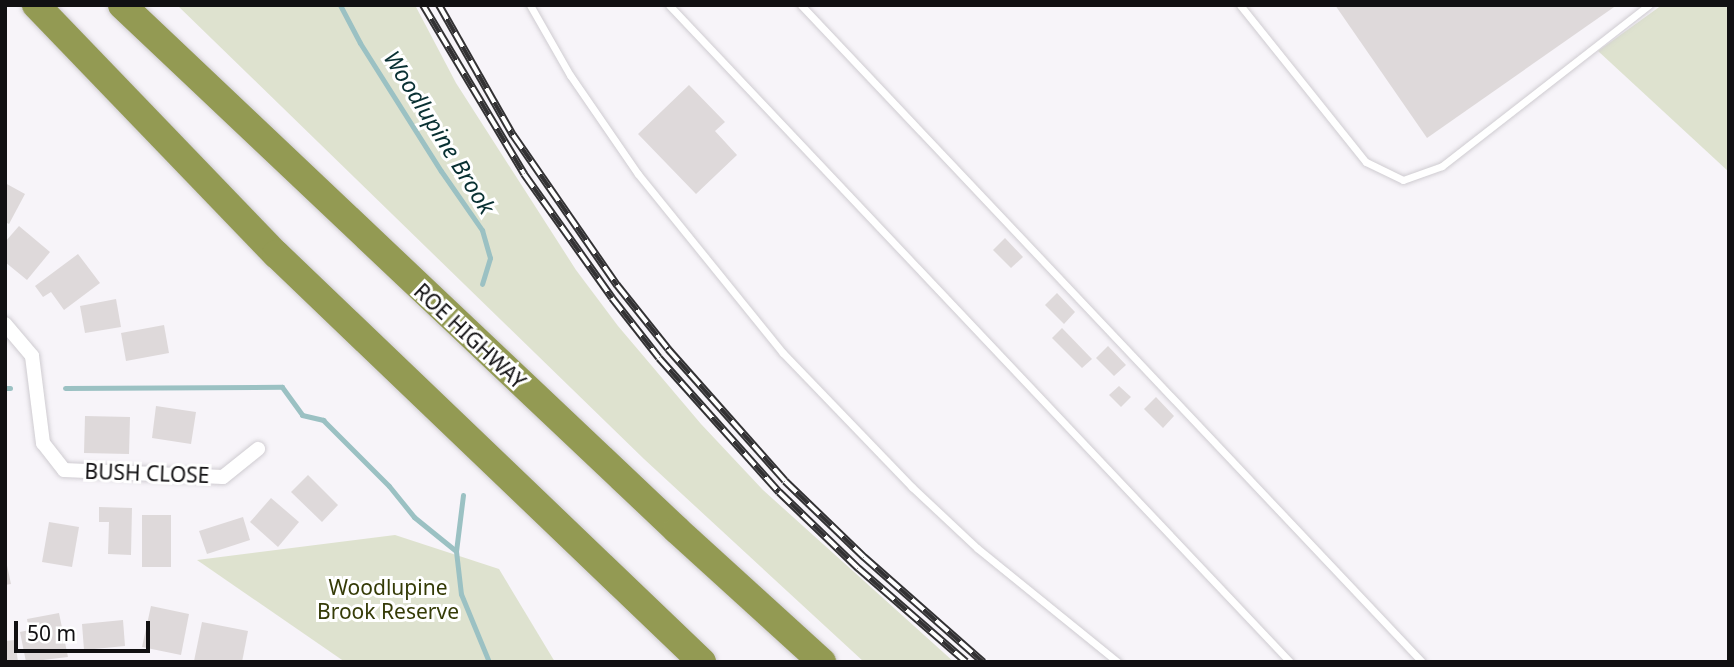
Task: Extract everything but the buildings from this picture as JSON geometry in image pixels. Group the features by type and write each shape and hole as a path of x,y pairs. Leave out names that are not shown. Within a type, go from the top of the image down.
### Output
{"highway":[{"path":"36,5 276,254 702,662"},
{"name":"ROE HIGHWAY","path":"122,5 667,521 822,662"}],"street":[{"name":"BUSH CLOSE","path":"5,324 32,356 43,443 64,470 223,477 258,449"}],"lane":[{"path":"530,5 570,75 638,174 783,353 912,487 977,548 1118,662"},
{"path":"669,5 1290,662"},
{"path":"801,5 1422,662"},
{"path":"1240,5 1366,162 1403,180 1442,166 1649,5"}],"green space":[{"path":"177,5 415,5 456,83 576,270 618,326 701,424 763,490 954,662 864,662 644,459"},
{"path":"1662,5 1729,5 1729,172 1598,51"},
{"name":"Woodlupine Brook Reserve","path":"395,535 499,569 555,662 345,662 197,560"}],"waterway":[{"name":"Woodlupine Brook","path":"340,5 360,43 441,171 482,230 490,258 482,284"},
{"path":"65,388 282,387 302,415 323,420 389,486 414,517 456,551"},
{"path":"5,388 10,388"},
{"name":"Woodlupine Brook","path":"463,495 456,551 461,594 489,662"}],"railway":[{"path":"423,5 524,174 612,298 659,358 779,492 858,568 966,662"},
{"path":"439,5 513,135 617,285 668,349 785,481 864,557 983,662"}]}
